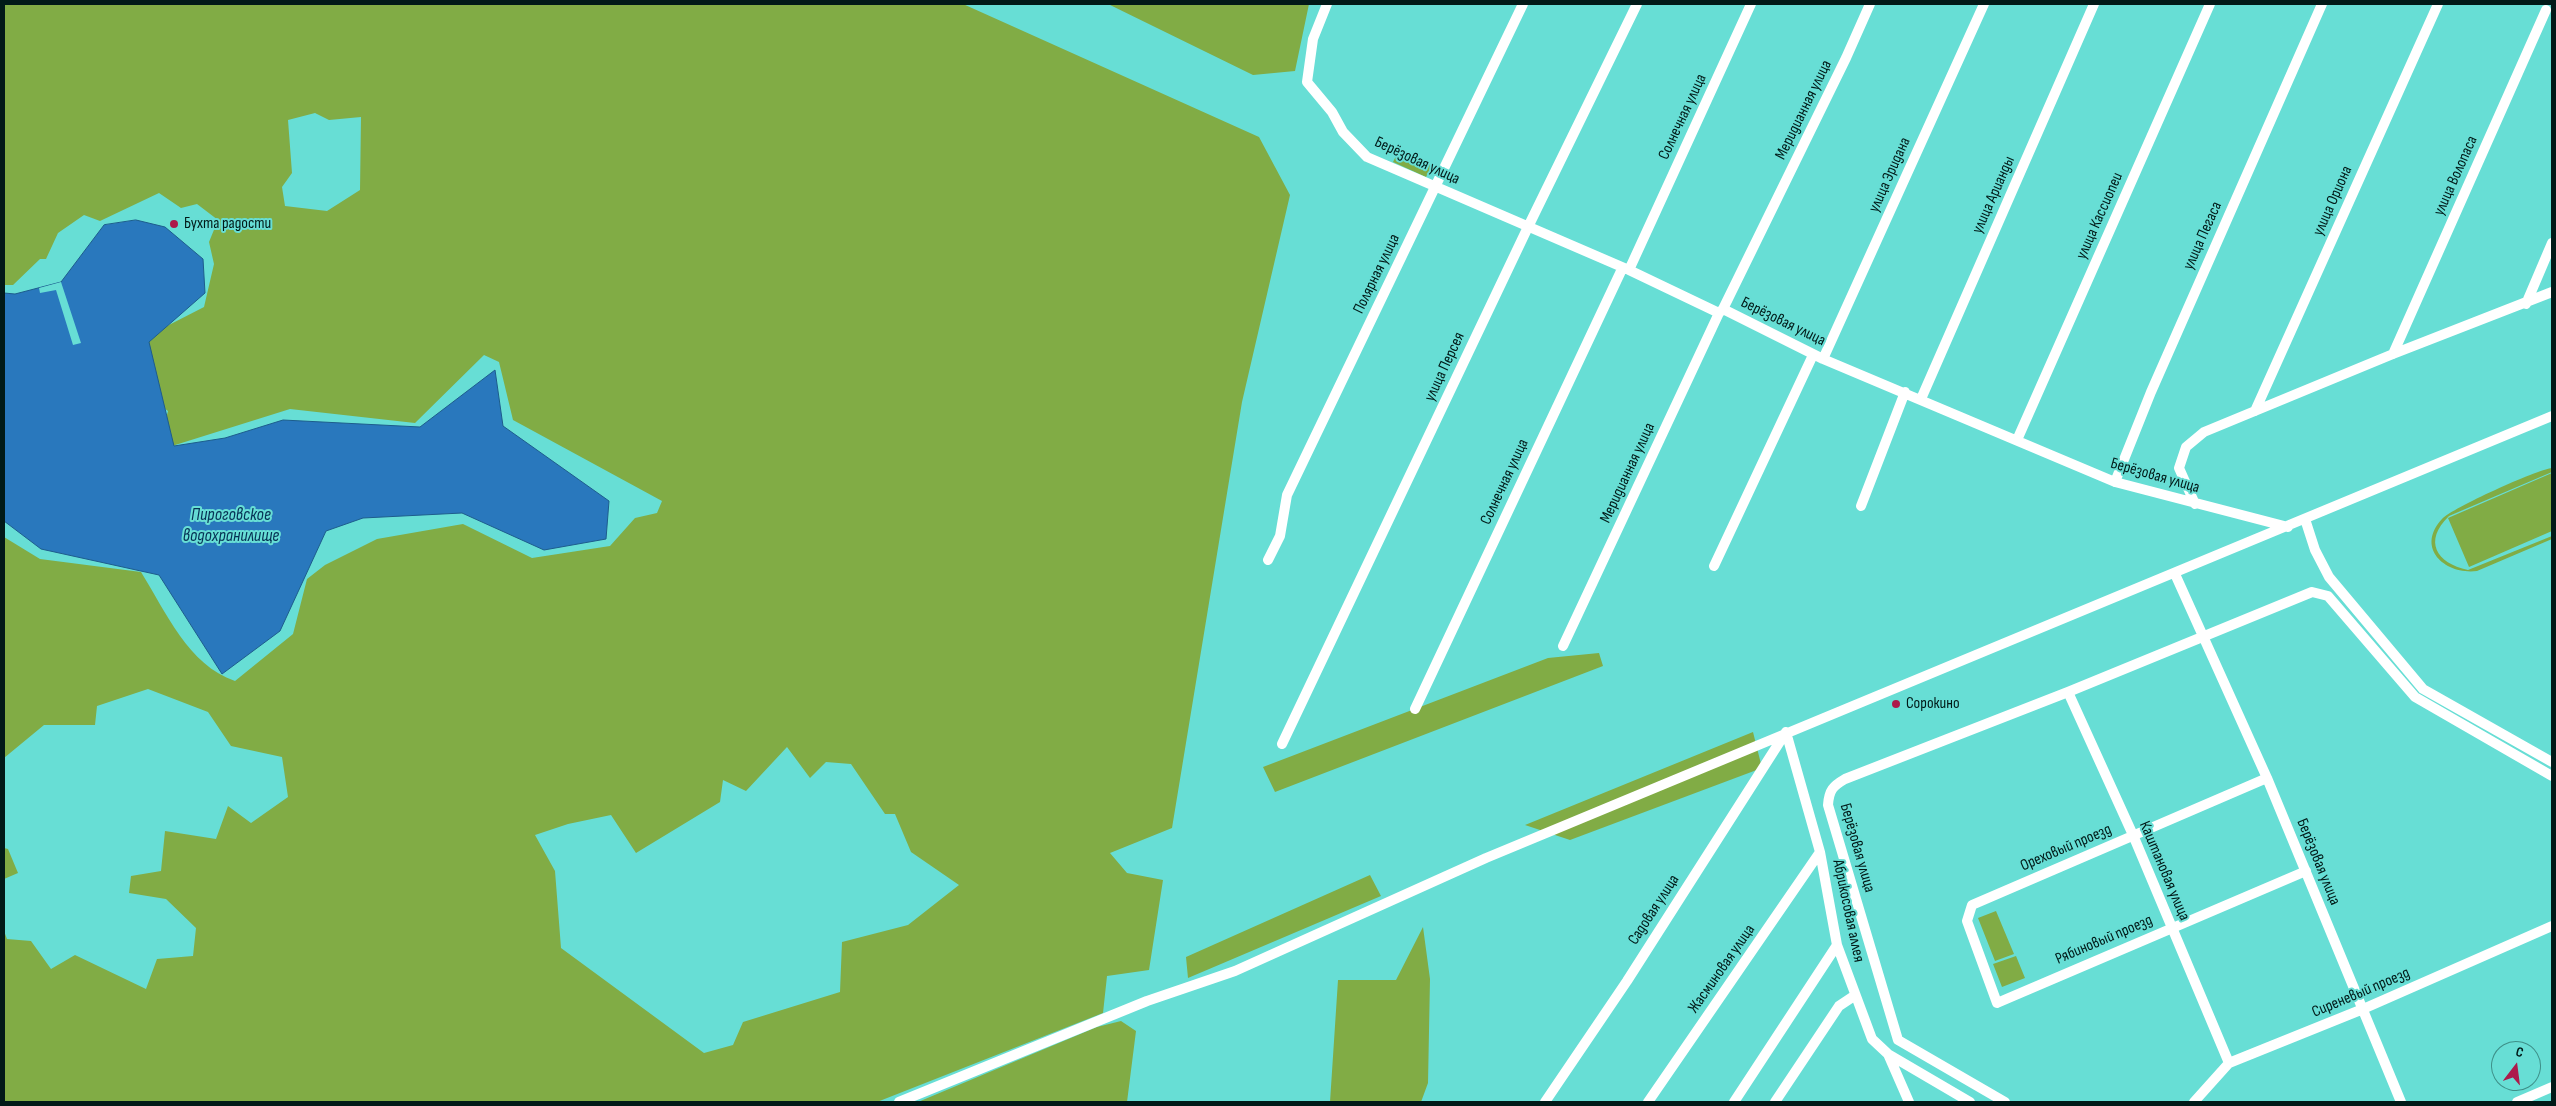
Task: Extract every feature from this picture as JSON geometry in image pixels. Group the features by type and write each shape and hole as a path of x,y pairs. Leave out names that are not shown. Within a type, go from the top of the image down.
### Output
{"street":[{"name":"Берёзовая улица","path":"1327,4 1313,39 1307,82 1332,112 1343,132 1367,157 1721,311 1818,357 2115,482 2288,527"},
{"name":"Полярная улица","path":"1268,560 1280,536 1287,495 1523,4"},
{"name":"улица Персея","path":"1282,744 1528,226 1636,4"},
{"name":"Солнечная улица","path":"1415,709 1626,270 1751,4"},
{"name":"Меридианная улица","path":"1564,646 1721,311 1846,58 1870,4"},
{"name":"улица Эридана","path":"1714,566 1818,357 1984,4"},
{"name":"улица Арианды","path":"1921,399 2094,4"},
{"name":"улица Кассиопеи","path":"2017,440 2210,4"},
{"name":"улица Пегаса","path":"2115,482 2151,392 2322,4"},
{"name":"улица Ориона","path":"2255,411 2438,4"},
{"name":"улица Волопаса","path":"2393,354 2546,10"},
{"path":"2526,304 2552,243"},
{"path":"2195,504 2179,468 2186,447 2204,432 2393,354 2526,304 2552,292"},
{"path":"1861,506 1905,392"},
{"path":"899,1102 1147,1002 1235,971 1486,858 1786,732 2176,574 2552,416"},
{"path":"2305,519 2315,550 2329,577 2423,689 2552,762"},
{"name":"Берёзовая улица","path":"2176,574 2267,778 2400,1102"},
{"name":"Берёзовая улица","path":"2004,1102 1898,1040 1828,804 1828,794 1833,786 1845,779 2068,692 2203,635 2312,592 2328,596 2415,697 2552,776"},
{"name":"Каштановая улица","path":"2068,692 2133,835 2229,1063"},
{"name":"Абрикосовая аллея","path":"1786,732 1820,852 1837,945 1854,996 1872,1039 1888,1054 1970,1102"},
{"name":"Садовая улица","path":"1544,1102 1627,980 1786,732"},
{"name":"Ореховый проезд","path":"1997,1003 1967,921 1972,905 2267,778"},
{"name":"Жасминовая улица","path":"1648,1102 1820,852"},
{"name":"Рябиновый проезд","path":"1997,1003 2306,871"},
{"name":"Сиреневый проезд","path":"2194,1102 2229,1063 2363,1009 2552,926"},
{"path":"1734,1102 1837,945"},
{"path":"1775,1102 1839,1006 1854,996"},
{"path":"1888,1054 1909,1102"},
{"path":"2517,1102 2552,1087"}],"green space":[{"path":"4,4 963,4 1259,137 1290,195 1242,402 1172,828 1110,853 1127,873 1163,880 1149,970 1107,976 1103,1013 877,1102 4,1102 4,931 7,939 31,941 51,969 75,955 146,989 157,959 193,956 196,928 166,899 129,893 131,876 161,871 165,831 216,839 228,806 251,823 288,797 282,757 231,746 208,712 148,689 97,706 95,725 44,725 4,758 4,537 40,559 141,572 169,620 191,650 218,673 235,681 293,634 307,579 325,565 377,539 463,524 532,558 610,546 635,518 657,513 662,501 513,420 499,362 484,355 415,423 290,409 172,446 160,444 168,411 153,400 145,346 165,327 204,307 214,264 209,242 218,220 197,204 181,208 159,193 100,221 84,215 58,233 46,259 40,259 13,285 4,285","holes":["315,113 329,120 361,117 360,190 327,211 285,206 282,187 292,173 288,120","787,747 810,778 826,762 851,764 885,814 895,814 911,852 959,885 908,925 842,942 840,992 743,1022 733,1045 704,1053 561,948 555,871 535,835 568,824 611,815 636,853 720,802 723,780 746,791"]},
{"path":"1108,4 1309,4 1295,71 1253,75"},
{"path":"1399,150 1432,165 1426,177 1393,162"},
{"path":"2552,468 2552,472 2449,516 2436,534 2435,542 2437,550 2448,562 2468,570 2552,536 2552,539 2477,571 2454,569 2437,557 2433,549 2432,540 2434,530 2442,519 2495,490 2529,475"},
{"path":"2552,473 2552,531 2469,567 2448,518"},
{"path":"1599,653 1603,666 1275,792 1263,767 1548,658"},
{"path":"1753,732 1762,768 1570,840 1525,825"},
{"path":"4,848 8,849 18,873 4,879"},
{"path":"1370,875 1381,896 1188,978 1186,957"},
{"path":"1996,911 2014,954 1995,961 1978,918"},
{"path":"1423,927 1430,979 1428,1083 1421,1102 1330,1102 1338,980 1396,980"},
{"path":"2016,956 2025,978 2002,987 1993,964"},
{"path":"1121,1021 1136,1031 1127,1102 918,1102 1097,1027"}],"water":[{"name":"Пироговское водохранилище","path":"136,220 165,227 203,259 205,293 149,342 174,446 225,438 283,420 420,427 495,370 503,426 609,501 606,539 544,550 462,513 363,518 326,531 280,631 222,674 159,575 41,549 4,521 4,293 15,294 61,282 104,225"}],"pier":[{"path":"61,282 81,343 73,345 56,290 40,293 39,288"}],"place":[{"name":"Бухта радости","path":"174,224"},
{"name":"Сорокино","path":"1896,704"}]}
